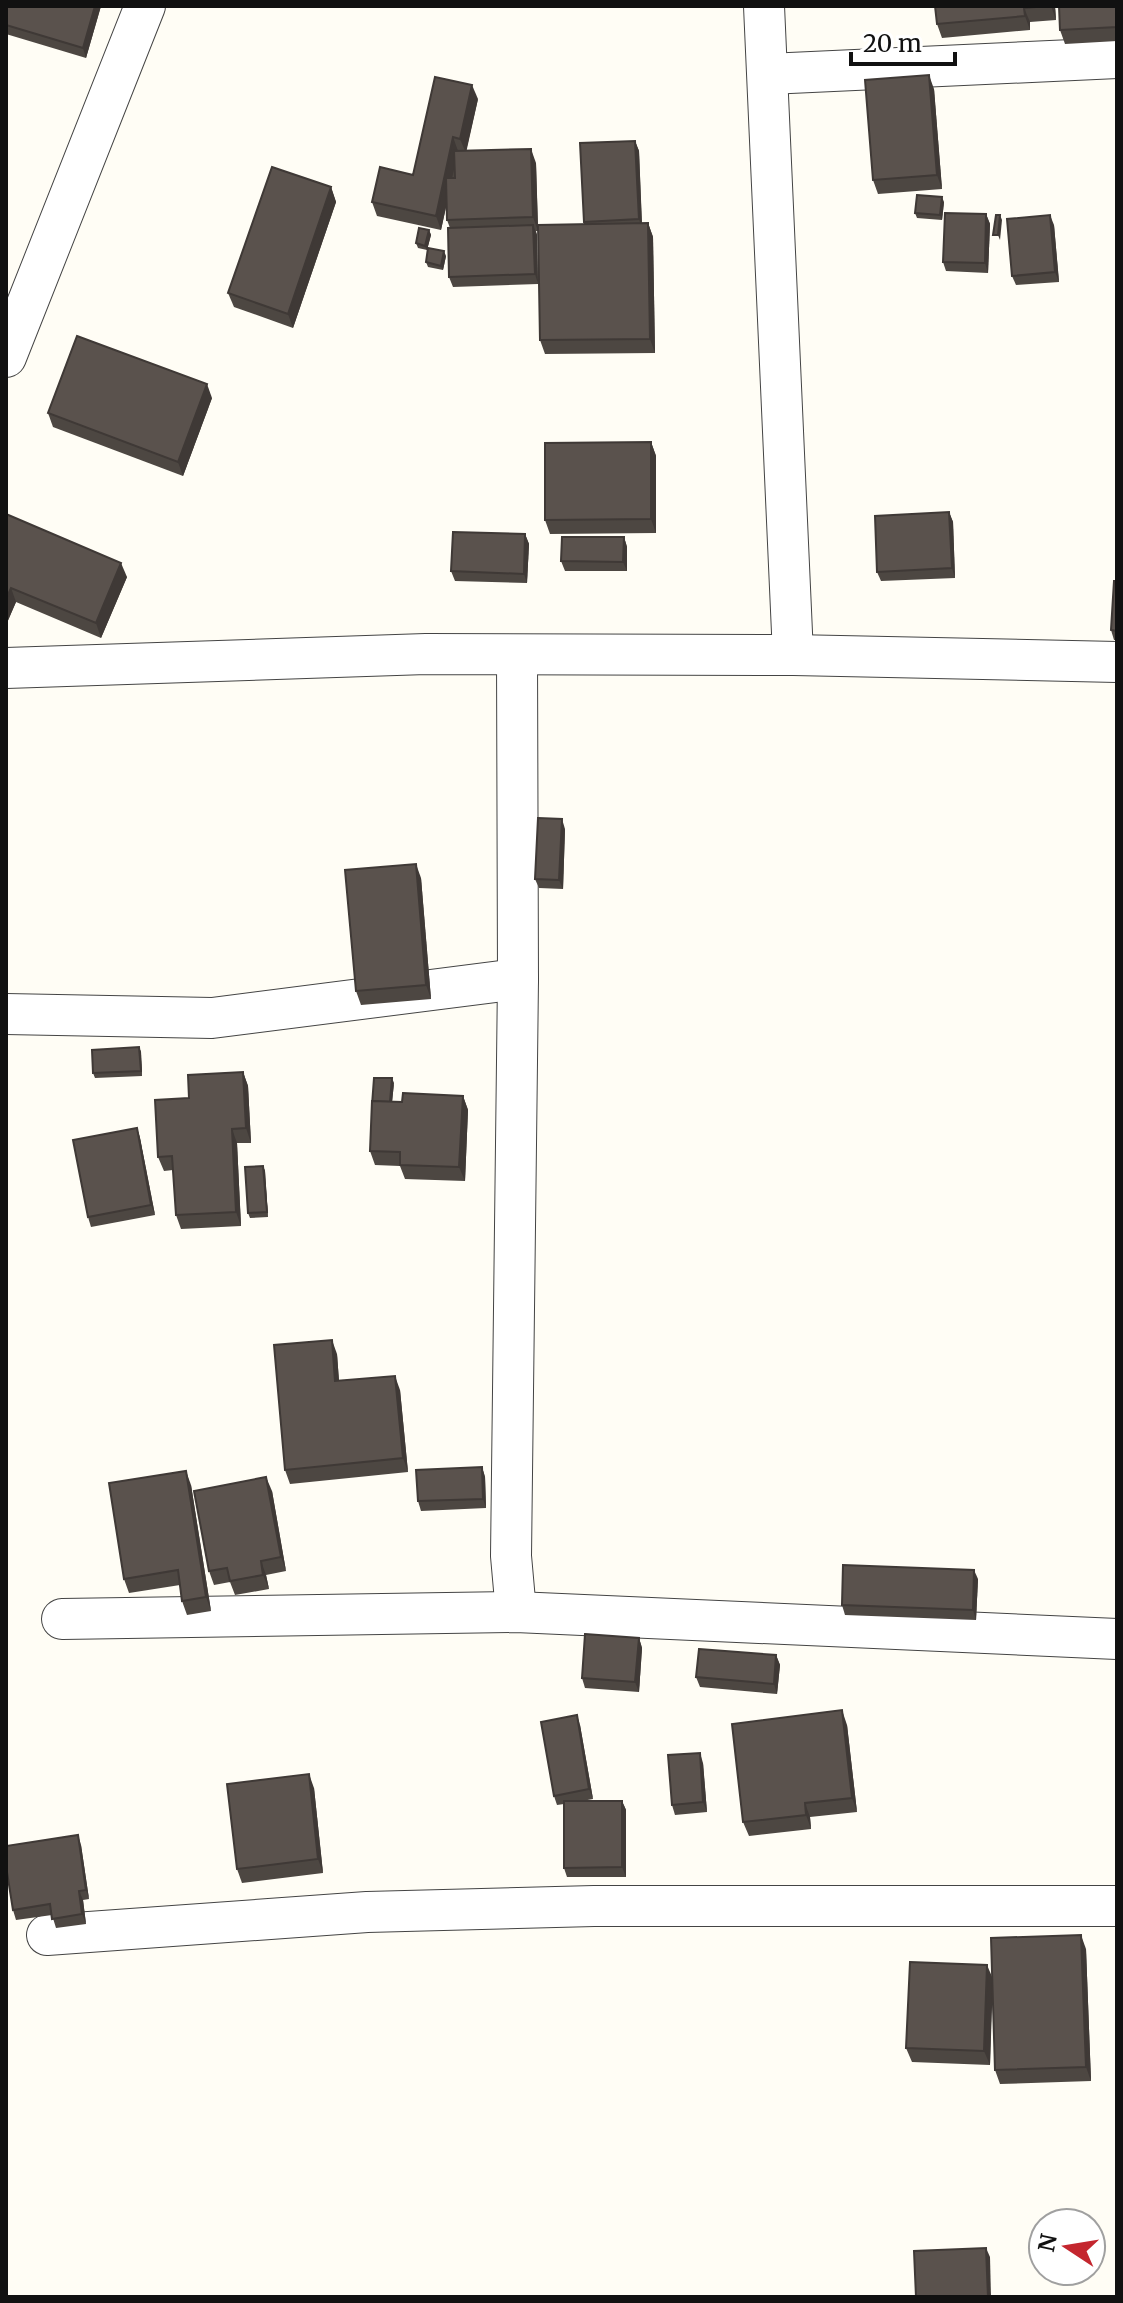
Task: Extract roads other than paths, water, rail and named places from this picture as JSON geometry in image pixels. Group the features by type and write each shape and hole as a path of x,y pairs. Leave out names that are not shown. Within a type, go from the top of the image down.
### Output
{"street":[{"path":"6,357 145,6"},
{"path":"764,6 793,655"},
{"path":"768,74 1117,58"},
{"path":"6,668 426,654 793,655 1117,662"},
{"path":"516,1612 511,1556 518,979 517,655"},
{"path":"6,1014 212,1018 518,979"},
{"path":"62,1619 516,1612 1117,1639"},
{"path":"47,1935 367,1912 564,1906 1117,1906"}]}
